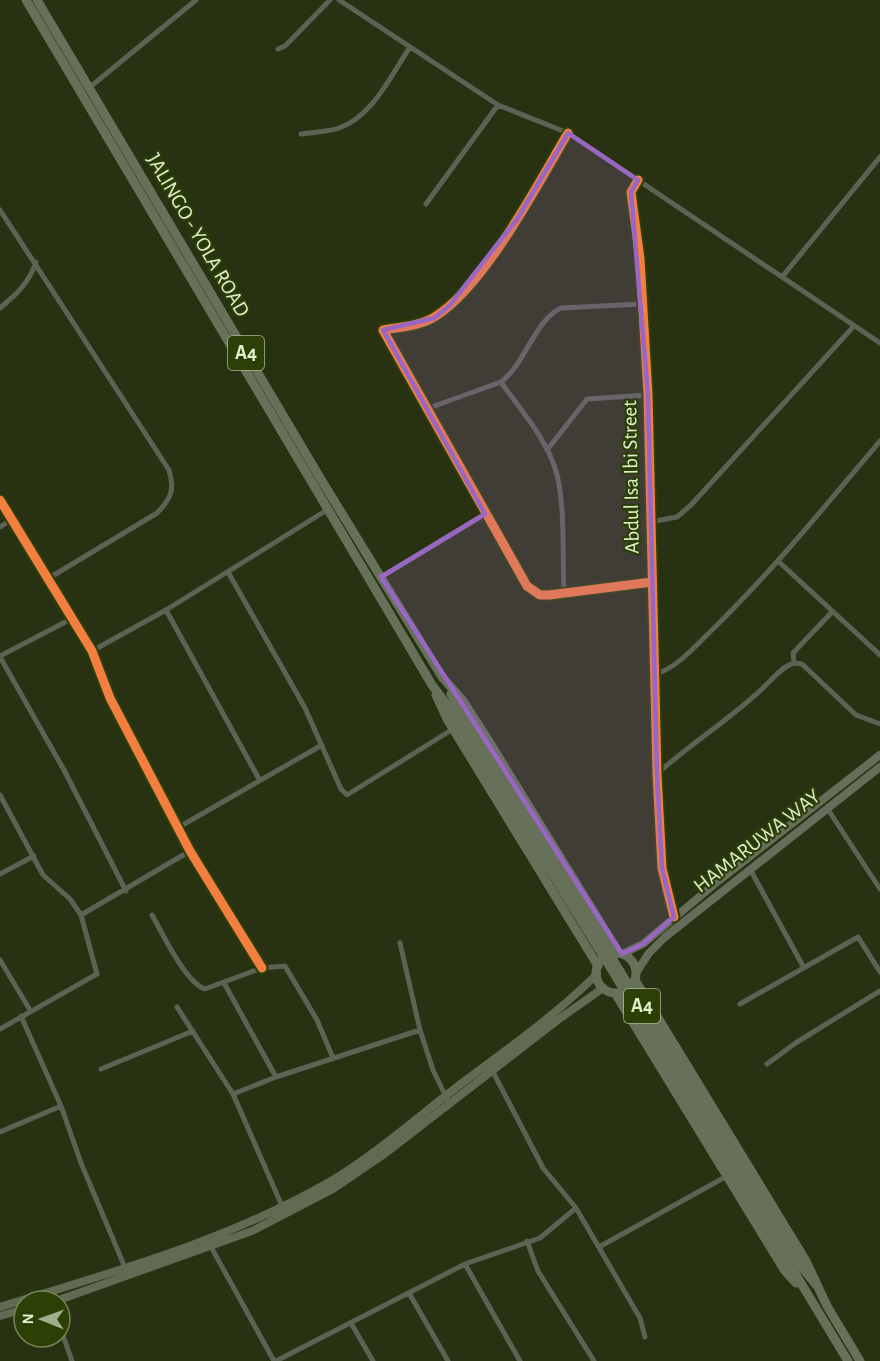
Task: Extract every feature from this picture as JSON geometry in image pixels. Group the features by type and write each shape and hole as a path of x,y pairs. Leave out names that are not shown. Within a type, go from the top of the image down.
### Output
{"highway":[{"name":"A4","path":"26,0 432,685 453,729 597,970 603,988 615,993 784,1271 806,1293 848,1361"},
{"name":"JALINGO - YOLA ROAD","path":"37,0 304,451 442,677 463,702 620,953"},
{"name":"A4","path":"442,677 476,744 800,1274 806,1293"},
{"name":"A4","path":"432,685 476,744"},
{"name":"A4","path":"620,953 629,958 635,977 800,1252 860,1361"},
{"path":"597,970 605,956 620,953"},
{"name":"A4","path":"615,993 627,990 635,977"},
{"name":"A4","path":"800,1274 817,1286"}],"main road":[{"path":"620,953 643,944 880,755"},
{"name":"HAMARUWA WAY","path":"635,977 649,952 750,868 880,767"},
{"path":"72,1295 294,1211 341,1184 383,1155 446,1100 548,1018 597,970"},
{"path":"72,1289 210,1244 365,1159 446,1100 492,1070 603,988"}],"street":[{"path":"90,87 196,0"},
{"path":"278,49 285,46 330,0"},
{"path":"339,0 498,105 568,133 880,343"},
{"path":"301,134 339,128 359,118 372,104 410,47"},
{"path":"426,204 498,105"},
{"path":"568,133 517,219 473,281 458,297 434,318 383,330 526,586 540,595 652,582"},
{"path":"782,277 880,157"},
{"name":"Abdul Isa Ibi Street","path":"638,180 631,192 638,232 648,395 657,774 662,868 674,917"},
{"path":"0,210 36,262 169,470 173,482 168,503 158,513 49,578"},
{"path":"0,308 20,292 30,279 36,262"},
{"path":"426,409 501,382 533,342 550,313 561,308 642,304"},
{"path":"650,522 677,518 691,505 854,326"},
{"path":"501,382 547,450 555,468 559,487 564,593"},
{"path":"547,450 587,399 648,395"},
{"path":"654,675 667,671 697,645 778,561 880,441"},
{"path":"0,500 92,651 110,698 190,851 262,968"},
{"path":"92,651 166,610 327,510"},
{"path":"381,577 485,514"},
{"path":"0,527 11,520"},
{"path":"778,561 880,655"},
{"path":"228,572 305,708 341,789 347,795 453,729"},
{"path":"166,610 259,779"},
{"path":"794,663 793,653 832,612"},
{"path":"73,618 0,657 64,770 126,891"},
{"path":"657,774 685,749 744,706 772,679 794,663 802,664 856,715 880,724"},
{"path":"178,827 322,745"},
{"path":"0,795 43,875 70,899 81,915 97,974 0,1029"},
{"path":"826,808 880,889"},
{"path":"81,915 126,891 190,851"},
{"path":"0,874 34,856"},
{"path":"750,868 804,968"},
{"path":"152,915 177,958 198,987 205,989 276,964 285,966 317,1020 333,1058"},
{"path":"740,1004 858,938 880,972"},
{"path":"400,943 420,1030 446,1100"},
{"path":"0,960 30,1010"},
{"path":"224,982 276,1077"},
{"path":"767,1064 797,1042 880,991"},
{"path":"177,1007 233,1094 282,1206"},
{"path":"21,1016 61,1106 81,1163 126,1270"},
{"path":"101,1069 193,1030"},
{"path":"233,1094 276,1077 420,1030"},
{"path":"492,1070 543,1168 576,1208 640,1318 645,1337"},
{"path":"0,1132 61,1106"},
{"path":"599,1247 727,1176"},
{"path":"210,1244 275,1361 465,1264 540,1238 576,1208"},
{"path":"527,1241 538,1271 593,1360"},
{"path":"465,1264 520,1361"},
{"path":"409,1293 448,1361"},
{"path":"351,1323 373,1361"}],"highlighted area":[{"path":"568,133 638,180 631,192 648,395 657,774 662,868 674,917 643,944 622,954 381,577 485,514 383,330 434,318 450,305 517,219"}],"cycle path":[{"path":"568,133 492,258 455,301 424,322 383,330 527,586 540,595 549,595 652,582"},
{"path":"638,180 631,192 640,259 648,395 657,774 662,868 674,917"},
{"path":"0,500 92,651 110,698 190,851 262,968"}]}
